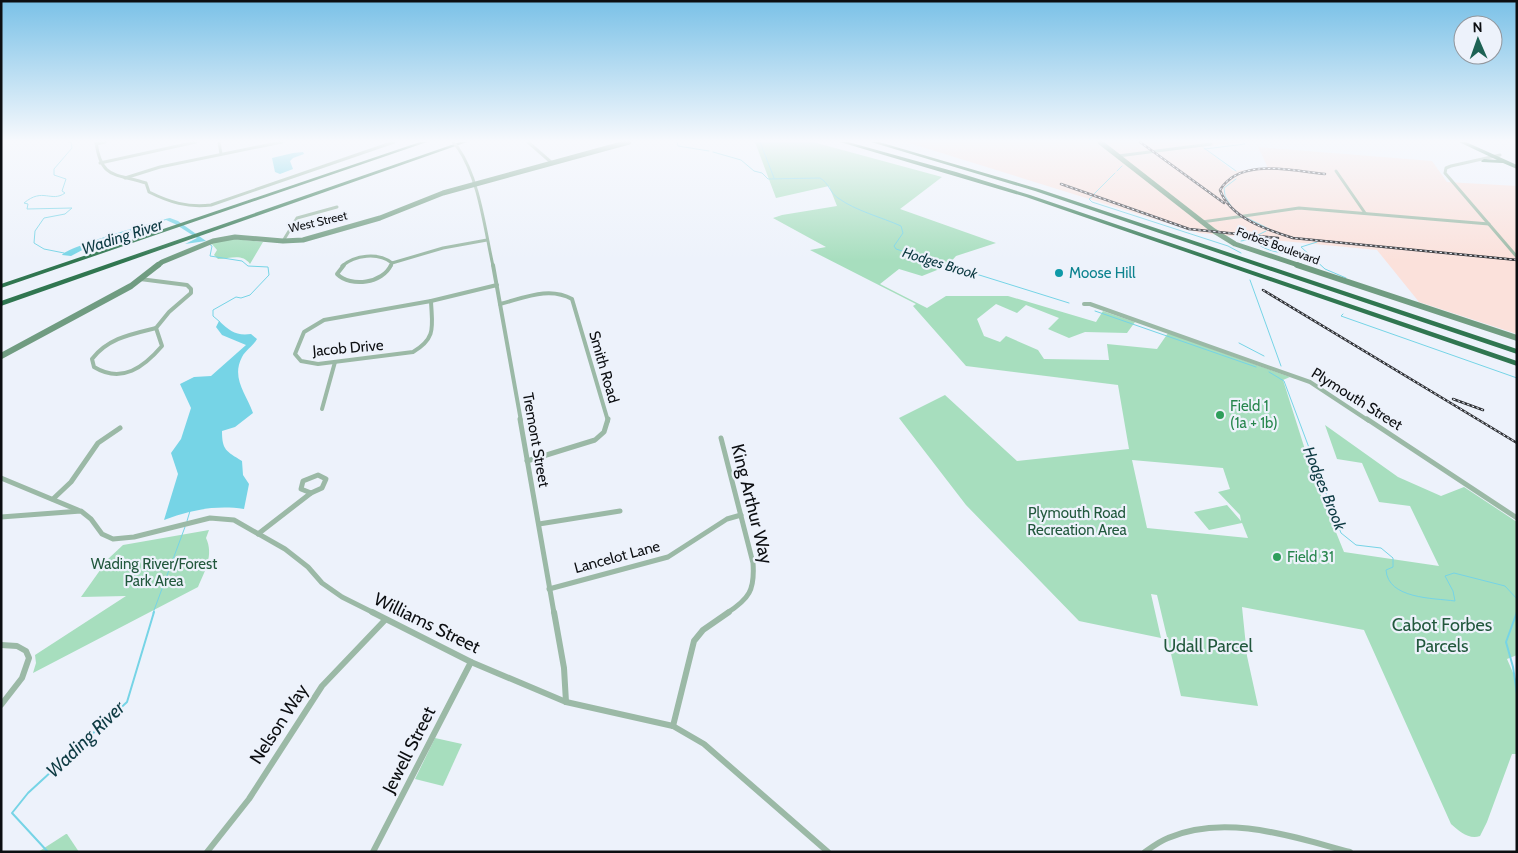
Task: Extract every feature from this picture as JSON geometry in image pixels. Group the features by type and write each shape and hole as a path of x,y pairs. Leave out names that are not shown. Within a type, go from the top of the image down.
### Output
{"highway":[{"path":"1,286 307,182"},
{"path":"1,304 349,182"},
{"path":"983,182 1517,364"},
{"path":"1011,182 1517,352"}],"street":[{"path":"141,182 146,183 149,192 185,206 205,206 278,182"},
{"name":"West Street","path":"1,356 140,280 162,262 212,241 239,237 283,241 303,240 367,222 434,196 482,182"},
{"name":"Forbes Boulevard","path":"1154,182 1220,233 1246,249 1517,338"},
{"path":"1343,182 1365,213"},
{"path":"1452,182 1517,256"},
{"name":"Tremont Street","path":"474,184 497,285 564,668 566,702"},
{"path":"283,241 297,218 337,207"},
{"path":"1205,221 1299,208 1489,224"},
{"path":"392,264 390,260 382,257 361,258 344,264 337,274 339,278 346,281 368,280 386,273 392,264 442,248 487,240"},
{"path":"140,280 187,285 191,289 191,293 169,312 156,328 128,335 107,344 94,354 91,360 92,365 99,372 105,374 125,373 139,368 149,361 162,346 156,328"},
{"name":"Jacob Drive","path":"431,301 432,335 422,347 402,354 335,362 310,364 298,358 296,348 306,330 328,319 431,301 497,285"},
{"name":"Smith Road","path":"500,304 551,293 562,294 572,299 608,421 604,432 595,440 527,462"},
{"name":"Plymouth Street","path":"1084,304 1090,304 1128,316 1310,382 1517,518"},
{"path":"322,410 335,362"},
{"path":"53,499 71,482 98,443 120,428"},
{"name":"King Arthur Way","path":"673,726 696,638 702,631 746,599 754,588 756,579 721,438"},
{"path":"258,534 324,485 324,477 314,475 303,481 301,489 311,493"},
{"name":"Williams Street","path":"1,478 78,510 88,516 104,537 116,540 134,538 190,523 225,517 234,520 298,559 330,590 385,620 471,662 566,702 673,726 704,744 828,852"},
{"path":"1,517 78,510"},
{"path":"539,524 620,511"},
{"name":"Lancelot Lane","path":"549,589 668,557 727,519 741,515"},
{"name":"Nelson Way","path":"207,852 249,799 322,686 385,620"},
{"path":"1,645 20,648 27,655 29,662 23,678 1,705"},
{"name":"Jewell Street","path":"373,852 471,662"},
{"path":"1145,852 1157,843 1183,833 1214,827 1239,828 1279,834 1350,852"}],"shaded area":[{"path":"1034,182 1447,182 1517,186 1517,334 1419,302 1377,250 1199,233"}],"green space":[{"path":"770,182 936,182 900,209 996,243 956,256 947,266 922,276 899,269 880,284 927,308 946,296 1008,296 1096,322 1103,311 1135,322 1127,333 1085,332 1069,338 1048,329 1059,318 1026,305 1017,313 996,304 977,319 984,336 1000,342 1006,336 1038,350 1044,359 1109,360 1107,344 1157,349 1168,333 1290,377 1283,380 1314,478 1344,552 1439,566 1410,506 1379,502 1362,463 1337,459 1325,425 1398,477 1441,496 1464,487 1517,522 1517,655 1507,659 1517,682 1517,754 1512,754 1480,836 1468,836 1451,824 1364,630 1242,607 1247,656 1258,706 1181,696 1157,595 1151,594 1161,638 1079,621 966,505 899,418 945,395 1017,461 1129,449 1118,385 966,366 913,306 916,304 810,250 826,247 773,218 837,206 829,186 776,198","holes":["1132,460 1223,468 1230,489 1218,492 1240,515 1241,521 1227,505 1194,512 1209,530 1242,523 1248,538 1147,528"]},
{"path":"233,239 263,242 250,264 236,257 218,259 214,255 217,250 211,243"},
{"name":"Wading River/Forest Park Area","path":"209,530 206,538 209,557 198,587 33,673 36,663 35,655 126,596 81,597 108,559 123,545"},
{"path":"435,738 462,744 443,786 415,779"},
{"path":"66,834 79,852 38,852"}],"water":[{"path":"170,218 178,221 206,241 185,244 197,238 166,220 86,248 71,256 62,255 79,246"},
{"path":"219,321 234,332 251,334 257,339 242,357 238,372 241,385 253,413 235,427 222,431 224,446 242,461 243,475 249,484 244,509 203,509 164,520 178,474 171,453 181,439 191,408 180,384 194,377 211,376 246,345 222,335 216,327"}],"waterway":[{"name":"Wading River","path":"64,253 44,249 34,243 35,231 44,218 65,214 72,208 27,209 28,204 24,203 36,196 60,196 65,193 62,191 65,182"},
{"name":"Hodges Brook","path":"824,182 835,196 845,203 901,226 903,233 894,246 896,249 1069,303"},
{"path":"1094,194 1106,182"},
{"path":"1231,206 1225,196 1224,188 1232,182"},
{"path":"1092,197 1089,199 1092,202 1228,246 1241,253"},
{"path":"1247,218 1271,230 1269,230"},
{"path":"1258,235 1266,231"},
{"path":"1241,241 1252,239 1271,251 1309,255"},
{"path":"1317,242 1301,247 1325,269 1346,278"},
{"name":"Wading River","path":"209,244 212,246 210,256 242,261 248,266 268,267 269,275 250,295 241,298 236,297 213,310 213,316 220,322"},
{"path":"1250,280 1281,366"},
{"name":"Hodges Brook","path":"1095,311 1256,367"},
{"path":"1343,314 1341,316 1517,378"},
{"path":"1239,343 1264,356"},
{"name":"Hodges Brook","path":"1269,372 1284,381 1341,533 1356,545 1381,548 1393,558 1393,567 1386,570 1389,580 1395,587 1403,592 1424,598 1455,601 1453,591 1445,576 1454,573 1505,586 1517,599"},
{"path":"187,521 190,511"},
{"name":"Wading River","path":"153,613 185,527"},
{"name":"Wading River","path":"48,852 12,813 28,793 127,702 154,612"},
{"name":"Hodges Brook","path":"1517,612 1506,642 1513,667 1517,694"}],"railway":[{"path":"1195,182 1224,203"},
{"path":"1227,182 1220,190 1232,208 1250,222 1293,238 1517,260"},
{"path":"1061,184 1189,229 1278,238"},
{"path":"1263,290 1517,443"},
{"path":"1453,399 1483,410"}],"place":[{"name":"Moose Hill","path":"1059,273"},
{"name":"Field 1 (1a + 1b)","path":"1220,415"},
{"name":"Field 31","path":"1277,557"}],"park label":[{"name":"Plymouth Road Recreation Area","path":"1077,522"},
{"name":"Cabot Forbes Parcels","path":"1442,635"},
{"name":"Udall Parcel","path":"1208,646"}]}
